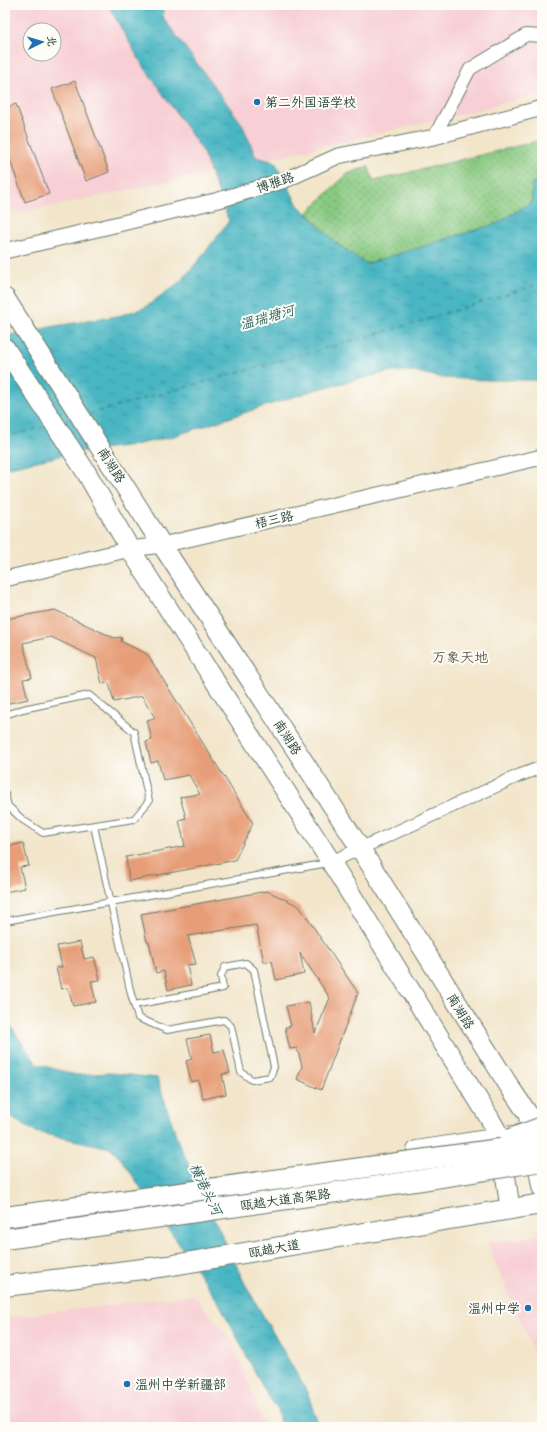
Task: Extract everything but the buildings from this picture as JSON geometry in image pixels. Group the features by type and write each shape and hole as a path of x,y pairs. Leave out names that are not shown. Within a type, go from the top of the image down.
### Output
{"highway":[{"path":"5,1214 500,1138 539,1134"},
{"name":"瓯越大道高架路","path":"5,1217 468,1153 539,1134"},
{"name":"瓯越大道高架路","path":"5,1239 422,1180 542,1161"},
{"name":"瓯越大道","path":"5,1286 235,1256 510,1208 542,1204"}],"main road":[{"name":"南湖路","path":"6,300 162,545 360,848 528,1114 539,1134 542,1188"},
{"name":"南湖路","path":"5,348 86,472 130,549 332,862 500,1138 510,1208"}],"street":[{"path":"434,137 470,69 526,35 542,36"},
{"name":"博雅路","path":"5,252 219,200 285,180 338,156 434,137 542,108"},
{"name":"梧三路","path":"5,578 130,549 162,545 542,457"},
{"path":"332,862 518,776 542,767"}],"lane":[{"path":"5,715 23,709 89,695 134,732 149,801 134,819 43,833 23,820 8,806 5,794"},
{"path":"94,826 110,902 134,1005 138,1018 167,1030 224,1020 231,1026 241,1072 252,1080 270,1077 274,1067 254,970 246,963 225,967 221,976 223,988 134,1005"},
{"path":"5,921 332,862"}],"shaded area":[{"name":"第二外国语学校","path":"5,5 542,5 542,93 474,111 199,175 21,213 5,207"},
{"name":"温州中学","path":"542,1235 542,1372 487,1243"},
{"name":"温州中学新疆部","path":"193,1295 232,1341 265,1427 5,1427 5,1318"}],"green space":[{"path":"542,140 542,182 532,183 532,202 498,223 366,264 336,243 307,213 347,174 368,166 374,181"}],"water":[{"name":"温瑞塘河","path":"108,5 162,5 164,19 242,124 256,157 275,162 298,205 336,243 366,264 498,223 532,202 532,183 542,182 542,380 443,378 413,371 388,372 314,390 171,437 134,445 78,452 5,468 5,336 118,316 144,308 182,280 229,221 202,150 140,61"},
{"path":"5,1018 37,1064 76,1075 110,1073 157,1078 179,1144 245,1284 307,1392 319,1427 281,1427 277,1409 266,1393 219,1303 124,1163 111,1148 35,1132 5,1114"}],"ferry route":[{"path":"89,414 419,322 542,283"},
{"path":"64,421 71,419"},
{"path":"5,437 46,426"}],"place":[{"name":"第二外国语学校","path":"257,102"},
{"name":"温州中学","path":"528,1308"},
{"name":"温州中学新疆部","path":"127,1384"}],"district":[{"name":"万象天地","path":"460,657"}],"water label":[{"name":"横港头河","path":"206,1189"}]}
